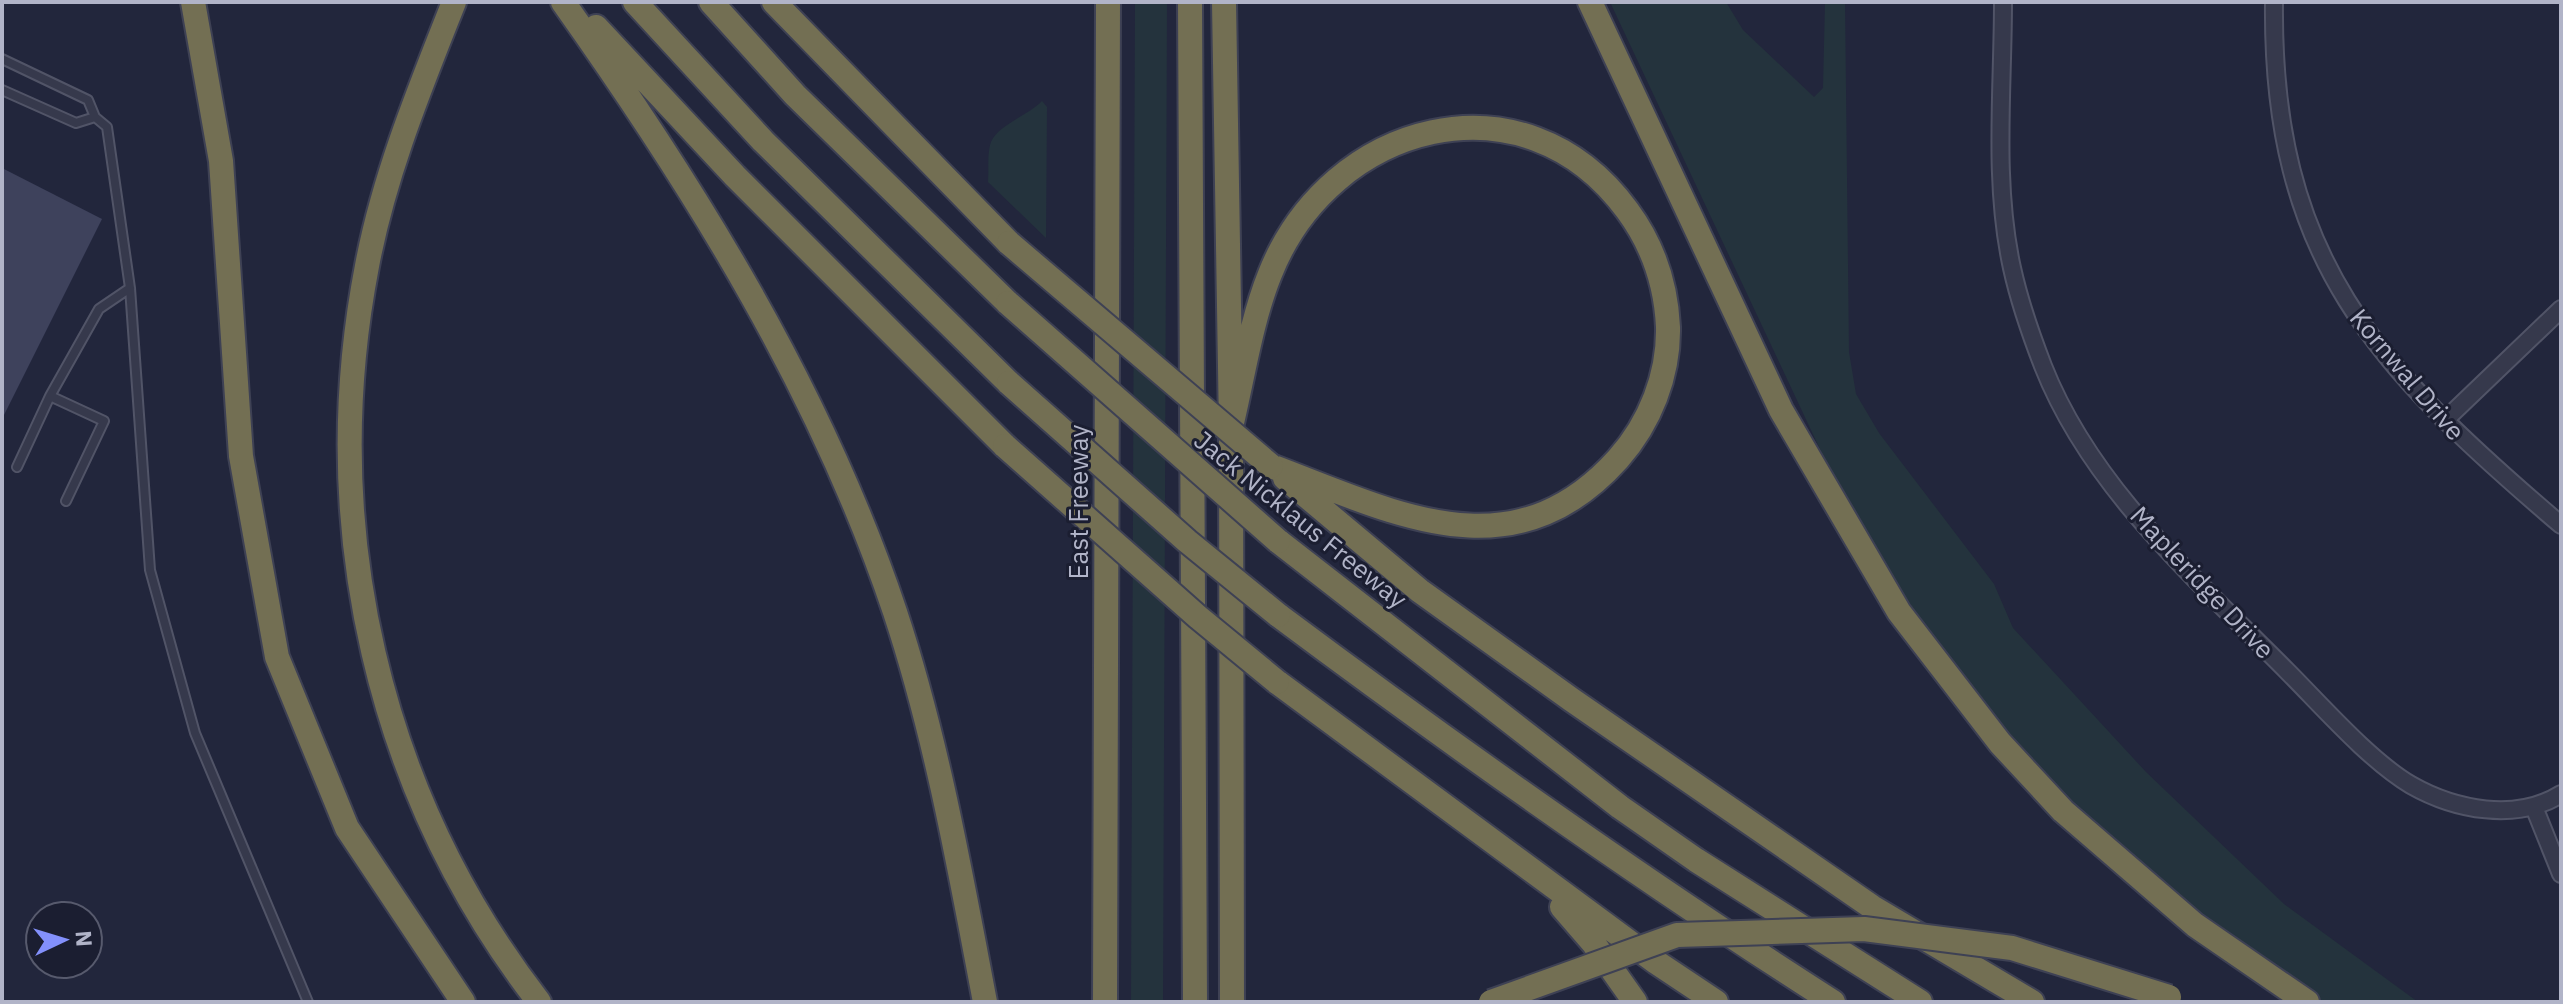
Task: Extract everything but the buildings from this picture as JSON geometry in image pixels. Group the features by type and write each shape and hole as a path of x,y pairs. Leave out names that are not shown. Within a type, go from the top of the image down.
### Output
{"highway":[{"path":"193,2 221,161 241,456 277,657 347,828 463,1002"},
{"path":"454,2 400,141 367,263 350,397 351,520 371,652 414,787 474,909 539,1002"},
{"path":"563,2 650,125 746,282 831,450 895,612 936,757 985,1002"},
{"path":"573,2 735,176 1005,446 1198,617 1277,682 1502,850 1716,1002"},
{"path":"635,2 763,141 1009,383 1175,531 1278,615 1529,800 1679,904 1833,1002"},
{"name":"Jack Nicklaus Freeway","path":"711,2 795,95 1008,303 1142,425 1278,541 1620,807 1696,860 1920,1002"},
{"path":"774,2 1009,243 1420,591 1872,907 2032,1002"},
{"name":"East Freeway","path":"1105,1002 1108,2"},
{"path":"1190,2 1195,1002"},
{"path":"1224,2 1231,427 1232,1002"},
{"path":"1590,2 1781,410 1899,612 2000,743 2063,811 2195,925 2307,1002"},
{"path":"1231,427 1270,274 1276,262 1328,185 1383,147 1451,128 1517,134 1555,148 1593,171 1637,223 1662,277 1667,310 1667,357 1651,409 1632,443 1580,495 1529,520 1505,525 1457,527 1404,517 1271,466"},
{"path":"1502,850 1574,919 1635,1002"},
{"path":"1233,903 1243,1002"},
{"path":"1491,1002 1677,935 1864,929 2012,948 2174,1000"},
{"path":"520,976 532,1002"}],"street":[{"name":"Mapleridge Drive","path":"2003,2 2002,174 2010,252 2043,365 2063,411 2147,529 2313,697 2391,770 2410,784 2457,805 2481,809 2534,807 2561,794"},
{"name":"Kornwal Drive","path":"2274,2 2274,51 2280,110 2294,185 2309,230 2351,309 2388,358 2444,421 2561,525"},
{"path":"2444,421 2561,309"},
{"path":"2534,807 2561,874"}],"lane":[{"path":"2,59 88,100 95,117 107,127 130,288 150,570 195,733 308,1002"},
{"path":"2,90 76,123 95,117"},
{"path":"17,467 50,396 99,309 130,288"},
{"path":"50,396 104,421 66,501"}],"shaded area":[{"path":"1135,2 1167,2 1163,1002 1131,1002"},
{"path":"1610,2 1726,2 1743,30 1814,97 1823,88 1825,2 1845,2 1849,352 1856,394 1879,433 1994,584 2013,628 2146,772 2284,904 2418,1002 2324,1002 2143,873 2035,770 1965,681 1896,584 1841,494"},
{"path":"1042,101 1047,107 1046,238 988,182 989,151 995,136"}]}
